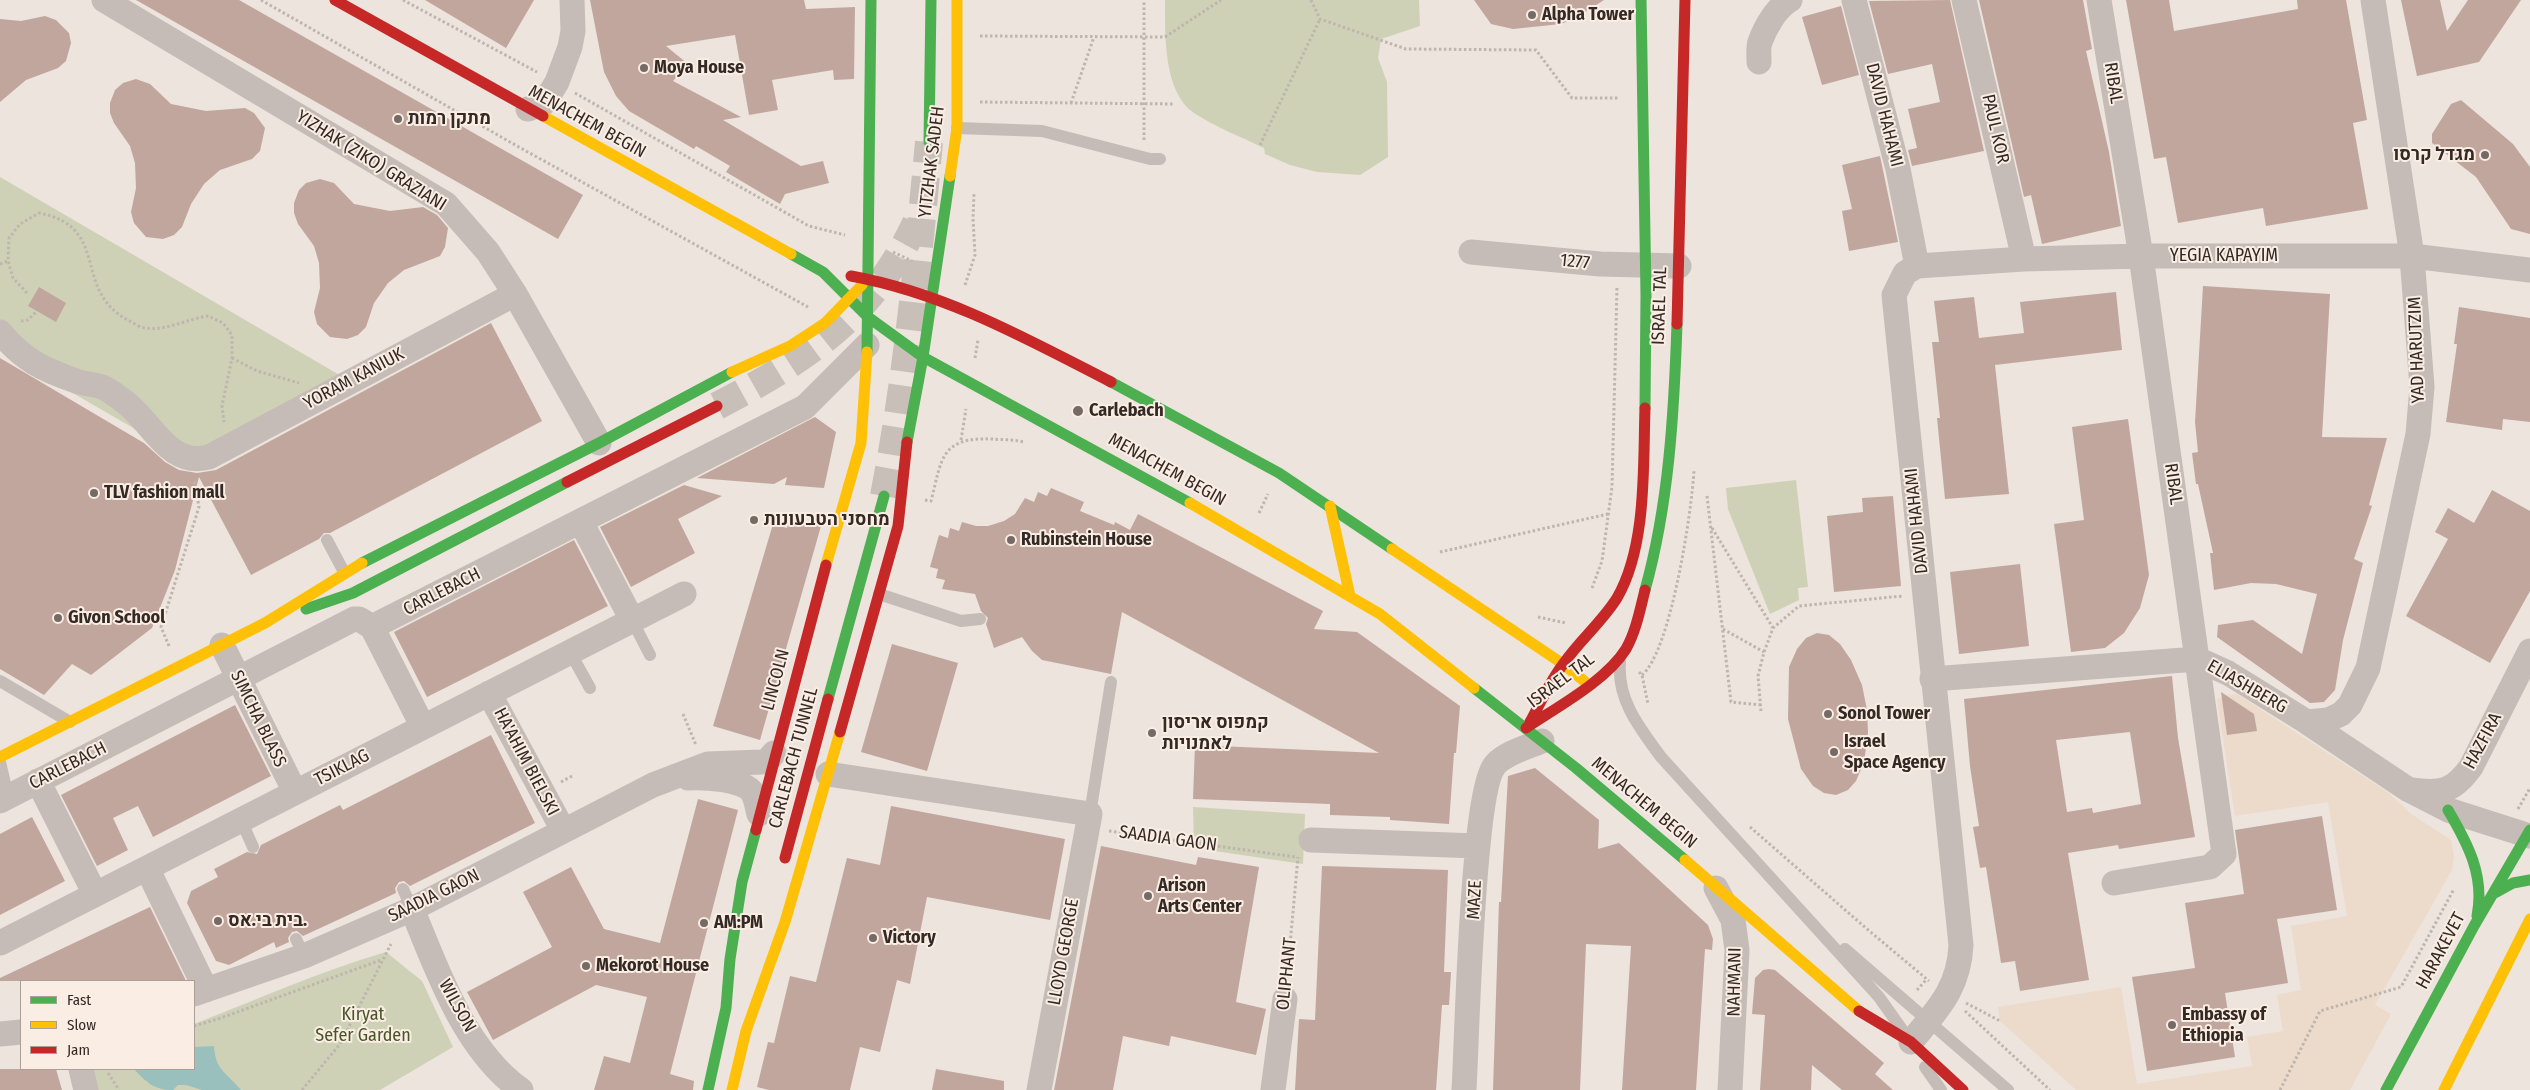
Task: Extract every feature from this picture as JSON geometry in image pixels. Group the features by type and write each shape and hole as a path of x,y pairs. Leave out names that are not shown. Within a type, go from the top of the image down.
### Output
{"street":[{"name":"YIZHAK (ZIKO) GRAZIANI","path":"104,0 446,204 488,252 515,294 599,443"},
{"name":"MENACHEM BEGIN","path":"335,0 823,272 868,317 923,357 1247,535 1380,614 1534,734 1709,880 1858,1010 1882,1027 1911,1042 1963,1090"},
{"path":"528,109 544,104 557,82 570,47 573,31 572,0"},
{"path":"0,757 265,623 344,572 599,443 752,361 790,346 825,323 850,300 868,279 871,0"},
{"name":"YITZHAK SADEH","path":"928,142 930,0"},
{"name":"YITZHAK SADEH","path":"931,297 957,128 957,0"},
{"name":"ISRAEL TAL","path":"1534,734 1563,664 1613,606 1631,558 1639,513 1644,457 1646,265 1641,98 1642,0"},
{"name":"ISRAEL TAL","path":"1534,734 1620,657 1640,611 1656,549 1665,493 1673,404 1679,266 1685,0"},
{"path":"1759,62 1759,44 1783,4 1790,0"},
{"name":"DAVID HAHAMI","path":"1854,0 1898,169 1917,266 1905,273 1894,295 1932,679 1961,935 1961,961 1956,999 1928,1021 1911,1042"},
{"name":"PAUL KOR","path":"1964,0 2024,259"},
{"name":"RIBAL","path":"2099,0 2141,256 2224,854 2210,867 2114,883"},
{"name":"YAD HARUTZIM","path":"2307,722 2328,720 2341,714 2350,705 2368,668 2412,460 2422,387 2412,256 2373,0"},
{"name":"1277","path":"1471,252 1618,264 1679,266"},
{"name":"YEGIA KAPAYIM","path":"1917,266 2024,259 2141,256 2412,256 2530,270"},
{"name":"MENACHEM BEGIN","path":"823,272 868,279 931,297 986,318 1148,401 1279,473 1563,664 1589,685"},
{"name":"LINCOLN","path":"708,1090 726,1008 735,917 759,814 774,753 861,443 867,345 868,279"},
{"name":"YORAM KANIUK","path":"191,459 209,456 227,447 515,294"},
{"path":"746,1031 785,922 898,526 904,460 923,357 931,297"},
{"path":"0,332 16,352 48,371 79,382 102,387 126,403 166,446 180,456 191,459"},
{"name":"CARLEBACH","path":"4,798 354,619 372,627 805,407 867,345"},
{"path":"265,623 353,593 716,406"},
{"name":"CARLEBACH TUNNEL","path":"782,872 884,496"},
{"path":"1330,506 1350,596"},
{"path":"581,522 632,620"},
{"name":"TSIKLAG","path":"0,943 684,594"},
{"path":"372,627 423,727"},
{"name":"SIMCHA BLASS","path":"222,645 295,792"},
{"name":"HAZFIRA","path":"2409,790 2438,792 2452,788 2461,781 2471,767 2530,651"},
{"name":"ELIASHBERG","path":"1932,679 2197,659 2228,673 2307,722 2409,790 2448,810 2529,834"},
{"name":"HA'AHIM BIELSKI","path":"489,693 563,830"},
{"name":"MAZE","path":"1464,1090 1478,846 1486,784 1495,765 1534,734"},
{"name":"SAADIA GAON","path":"200,992 563,830 640,790 705,765 762,762 774,753"},
{"path":"828,774 1090,814"},
{"name":"SAADIA GAON","path":"666,780 702,778 740,784 747,787 753,794 759,814"},
{"path":"38,781 95,894"},
{"path":"2448,810 2466,840 2480,881 2481,897 2474,926"},
{"name":"LLOYD GEORGE","path":"1039,1090 1090,814"},
{"name":"HARAKEVET","path":"2386,1090 2474,926 2529,834"},
{"path":"1304,849 1478,846"},
{"path":"147,868 195,980"},
{"name":"NAHMANI","path":"1709,880 1730,911 1737,950 1730,1090"},
{"path":"2493,894 2513,883 2530,880"},
{"name":"WILSON","path":"404,901 467,1027 500,1075 521,1090"},
{"path":"2444,1090 2530,919"},
{"path":"732,1090 767,938"},
{"path":"195,980 200,992"},
{"name":"OLIPHANT","path":"1274,1090 1285,999"},
{"path":"0,1034 20,1032"},
{"path":"81,1070 86,1090"}],"lane":[{"path":"957,128 1042,131 1150,159 1160,159"},
{"path":"327,540 344,572"},
{"path":"878,594 961,621 980,619"},
{"path":"632,620 650,655"},
{"path":"570,652 590,688"},
{"name":"MENACHEM BEGIN","path":"1620,657 1619,676 1622,694 1642,730 1661,757 1879,997 1911,1042"},
{"path":"0,681 70,722"},
{"path":"1090,814 1111,682"},
{"path":"0,762 4,798"},
{"path":"241,820 253,847"},
{"path":"1803,913 2008,1090"},
{"path":"1911,1042 1933,1082 1941,1090"}],"path":[{"path":"261,0 517,146 792,297 809,307 819,320 825,323"},
{"path":"403,0 557,82 809,226 869,240 935,272"},
{"path":"1144,0 1144,140"},
{"path":"958,36 1165,37 1221,0"},
{"path":"1311,0 1320,20 1406,49 1536,50 1572,98 1621,98"},
{"path":"1260,144 1320,20"},
{"path":"1071,103 1094,37"},
{"path":"1620,88 1621,104"},
{"path":"958,102 1175,104"},
{"path":"27,292 13,278 8,261 10,238 20,224 38,213 57,217 77,230 89,259 96,288 104,304 143,328 163,328 208,316 223,323 232,335 232,358 222,406 227,447"},
{"path":"0,264 8,261"},
{"path":"1588,593 1599,574 1602,561 1614,456 1618,264"},
{"path":"232,358 256,371 286,378 325,395"},
{"path":"922,499 931,501 943,458 951,446 961,440 966,406"},
{"path":"180,666 161,627 199,507 191,459"},
{"path":"1247,535 1279,473"},
{"path":"1707,496 1731,702 1761,705"},
{"path":"1437,553 1608,514"},
{"path":"1711,528 1773,628"},
{"path":"1761,711 1758,676 1764,652 1773,628 1799,606 1924,594"},
{"path":"1567,623 1573,616"},
{"path":"1722,628 1764,652"},
{"path":"1620,657 1642,675 1648,707"},
{"path":"683,714 705,765"},
{"name":"SAADIA GAON","path":"1090,814 1106,830 1304,849"},
{"path":"1746,823 1867,929 1956,999 2050,1090"},
{"name":"OLIPHANT","path":"1285,999 1304,849"},
{"path":"2280,1090 2320,1011 2401,987 2456,883"},
{"path":"195,1026 382,960 340,1044 302,1090"},
{"path":"1956,999 2000,1021"},
{"path":"105,1070 119,1090"}],"green space":[{"path":"1165,0 1419,0 1420,26 1381,39 1378,58 1387,82 1388,157 1360,175 1317,172 1290,165 1265,154 1264,148 1194,113 1176,91 1171,77 1166,45"},
{"path":"0,177 355,384 199,466 0,351"},
{"path":"1796,480 1808,587 1798,588 1799,600 1770,614 1728,509 1726,488"},
{"path":"1193,807 1305,814 1303,864 1194,848"},
{"name":"Kiryat Sefer Garden","path":"386,952 422,981 453,1047 380,1090 98,1090 93,1070 195,1070 195,1024"}],"shaded area":[{"path":"2237,694 2389,793 2411,814 2451,840 2454,857 2452,870 2375,1005 2391,1014 2350,1090 2076,1090 2000,1021 1998,1007 2121,987 2137,1084 2252,1066 2247,1037 2283,1031 2277,995 2301,990 2291,926 2347,916 2328,802 2235,816 2217,700 2226,695"}],"water":[{"path":"214,1046 219,1066 241,1090 202,1090 186,1085 178,1085 173,1090 166,1090 155,1087 135,1070 195,1070 195,1047"}],"building":[{"name":"מתקן רמות","path":"136,0 239,0 583,195 558,239"},
{"path":"425,0 534,0 506,48"},
{"path":"590,0 804,0 806,9 855,7 854,79 834,80 833,70 772,80 778,110 749,115 735,35 666,46 688,64 673,81 741,117 723,120 801,166 823,161 829,183 785,194 780,204 726,172 730,166 696,146 694,149 629,111 616,96 604,72"},
{"name":"Alpha Tower","path":"1474,0 1604,0 1576,18 1561,24 1513,29 1491,24"},
{"path":"1950,0 1984,151 1912,166 1908,150 1917,148 1908,109 1940,102 1932,64 1888,74 1869,1"},
{"path":"1979,0 2083,0 2092,49 2086,51 2109,152 2121,226 2042,244 2031,195 2024,197"},
{"path":"2126,0 2169,0 2174,31 2298,9 2297,0 2346,0 2367,120 2353,123 2368,209 2266,226 2263,208 2178,223 2166,157 2154,159"},
{"path":"2401,0 2440,0 2447,31 2468,0 2521,0 2479,62 2417,76"},
{"path":"1841,6 1859,75 1822,85 1802,17"},
{"path":"45,16 56,20 69,33 71,43 66,61 58,68 26,80 0,102 0,19 21,21"},
{"path":"136,79 150,84 171,104 206,111 245,108 254,113 265,128 260,151 252,159 220,170 204,184 191,204 182,227 174,235 163,239 146,237 134,223 131,212 136,188 135,163 130,146 114,123 110,113 110,103 115,90 123,83"},
{"name":"מגדל קרסו","path":"2461,100 2513,144 2530,167 2530,234 2511,229 2476,177 2432,143 2432,134 2451,104"},
{"path":"1880,156 1898,242 1849,251 1842,211 1852,209 1842,165"},
{"path":"320,179 334,183 354,204 390,211 423,207 437,215 448,228 445,247 440,256 404,270 388,283 374,303 366,327 358,335 347,339 330,337 317,324 314,312 320,288 319,263 314,246 298,224 294,213 294,203 299,190 306,183"},
{"path":"2203,286 2330,294 2322,437 2387,438 2369,505 2372,506 2354,559 2363,563 2343,640 2335,690 2324,702 2310,703 2217,637 2218,625 2253,620 2302,654 2317,594 2276,584 2251,583 2214,590 2210,553 2213,553 2198,484 2196,484 2192,453 2198,452 2195,422"},
{"path":"39,287 66,303 56,322 28,306"},
{"path":"2116,292 2122,350 1995,365 2009,494 1945,499 1937,418 1940,418 1932,342 1939,342 1934,301 1974,297 1979,338 2024,333 2020,302"},
{"path":"2459,307 2530,318 2530,422 2503,419 2502,430 2446,422 2457,344 2454,344"},
{"path":"491,323 542,421 330,533 324,533 319,539 251,575 199,477 175,570 152,628 91,675 72,664 44,695 0,669 0,358 144,443 165,462 179,470 197,473 216,470"},
{"path":"815,417 836,432 824,488 785,485 787,477 774,484 697,478"},
{"path":"2128,419 2149,575 2140,608 2124,633 2105,648 2071,652 2054,524 2084,520 2072,427"},
{"path":"684,485 722,496 678,519 695,553 631,587 600,527"},
{"path":"1051,488 1084,502 1080,511 1114,525 1115,522 1130,530 1138,514 1323,611 1314,629 1357,632 1460,706 1456,753 1454,753 1449,824 1390,820 1390,817 1330,815 1330,804 1193,799 1195,745 1379,753 1122,612 1111,674 1042,660 1032,651 1022,637 994,648 986,624 988,618 981,611 975,594 942,589 945,580 936,578 938,569 930,567 939,535 948,538 950,528 959,531 962,522 976,526 988,526 1004,521 1015,514 1025,498 1034,502 1038,492 1047,496"},
{"path":"2492,490 2530,511 2530,591 2490,663 2406,616 2448,539 2435,532 2448,508 2474,523"},
{"path":"1893,496 1901,586 1834,592 1827,516 1863,512 1862,498"},
{"path":"790,517 821,526 760,740 713,726 773,524 787,528"},
{"path":"574,540 608,606 427,697 394,632"},
{"path":"2020,564 2029,646 1959,654 1950,572"},
{"name":"Sonol Tower","path":"1817,633 1829,635 1840,644 1851,660 1862,685 1867,710 1868,733 1864,762 1856,781 1848,790 1836,795 1824,793 1813,786 1801,769 1788,719 1789,667 1797,649 1806,638"},
{"path":"892,644 958,663 927,771 861,752"},
{"path":"2172,676 2178,738 2195,837 2119,849 2118,845 2068,853 2089,980 2020,991 2015,961 2001,963 1986,867 1980,868 1973,827 1979,826 1970,766 1964,699","holes":["2130,732 2141,804 2093,813 2092,808 2067,812 2056,740"]},
{"path":"2221,692 2254,714 2257,731 2227,735"},
{"path":"235,705 271,776 153,837 138,806 113,818 128,850 97,866 61,795"},
{"path":"491,735 535,823 410,886 404,881 399,882 395,888 396,893 303,936 297,931 292,932 288,938 289,942 276,948 274,942 229,965 216,961 187,903 191,891 218,877 214,869 247,852 257,854 261,845 340,805 343,810"},
{"path":"1535,768 1599,820 1598,849 1619,843 1708,925 1713,939 1712,950 1705,949 1696,1090 1622,1090 1631,946 1586,944 1580,1090 1493,1090 1499,902 1501,902 1508,776"},
{"path":"698,799 738,810 670,1074 694,1081 693,1090 594,1090 604,1056 630,1063 647,997 596,985 493,1040 467,992 552,947 523,892 571,867 604,929 660,943"},
{"path":"891,806 1065,839 1050,920 927,897 910,984 897,980 880,1052 860,1047 850,1090 769,1090 757,1087 768,1042 774,1043 790,976 816,982 847,858 880,865"},
{"path":"2322,816 2337,910 2277,919 2288,983 2225,993 2235,1057 2147,1071 2132,977 2195,968 2185,903 2244,894 2235,830"},
{"path":"32,817 65,881 0,915 0,834"},
{"path":"1101,846 1196,865 1198,857 1259,867 1236,1002 1266,1009 1256,1055 1171,1036 1169,1046 1123,1036 1113,1090 1054,1090"},
{"path":"1322,866 1448,870 1444,972 1451,972 1449,1005 1442,1005 1436,1090 1295,1090 1299,1019 1315,1020"},
{"path":"150,907 186,980 0,981 0,978"},
{"path":"1763,970 1775,970 1884,1063 1875,1074 1893,1090 1842,1090 1812,1065 1811,1090 1760,1090 1765,1015 1752,1014 1755,978"},
{"path":"0,1069 20,1069 56,1070 62,1090 0,1090"},
{"path":"936,1069 1004,1081 1004,1090 932,1090"}],"tunnel":[{"path":"884,496 905,364 929,142"},
{"path":"717,406 749,389 807,353 857,310 879,285 916,223"}],"traffic: fast":[{"path":"867,352 871,0"},
{"path":"929,142 931,0"},
{"path":"1641,0 1646,295 1645,408"},
{"path":"907,442 923,357 950,176"},
{"path":"791,254 823,272 868,317 923,357 1190,503"},
{"path":"1645,590 1660,525 1665,492 1672,425 1677,324"},
{"path":"362,563 599,443 732,372"},
{"path":"1111,382 1279,473 1392,549"},
{"path":"306,609 353,593 567,482"},
{"path":"828,699 884,496"},
{"path":"1474,688 1576,768 1685,860"},
{"path":"2448,810 2468,848 2477,874 2479,887 2477,916"},
{"path":"708,1090 726,1008 730,959 742,882 756,830"},
{"path":"2386,1090 2474,926 2530,830"},
{"path":"2493,894 2513,883 2530,880"}],"traffic: slow":[{"path":"950,176 957,128 957,0"},
{"path":"543,116 791,254"},
{"path":"732,372 790,346 825,323 862,285"},
{"path":"826,565 861,443 867,352"},
{"path":"1190,503 1380,614 1474,688"},
{"path":"1330,506 1350,596"},
{"path":"1392,549 1563,664 1589,685"},
{"path":"0,757 265,623 362,563"},
{"path":"732,1090 746,1031 785,922 840,732"},
{"path":"1685,860 1859,1011"},
{"path":"2444,1090 2530,919"}],"traffic: jam":[{"path":"335,0 543,116"},
{"path":"1677,324 1685,0"},
{"path":"851,276 919,294 985,319 1111,382"},
{"path":"567,482 717,406"},
{"path":"1530,722 1559,670 1611,607 1627,577 1634,555 1642,506 1645,408"},
{"path":"840,732 898,526 907,442"},
{"path":"756,830 826,565"},
{"path":"1526,728 1594,683 1617,661 1626,649 1632,635 1645,590"},
{"path":"785,858 828,699"},
{"path":"1859,1011 1911,1042 1963,1090"}],"place":[{"name":"Alpha Tower","path":"1532,15"},
{"name":"Moya House","path":"644,68"},
{"name":"מתקן רמות","path":"398,119"},
{"name":"מגדל קרסו","path":"2485,155"},
{"name":"Carlebach","path":"1078,411"},
{"name":"TLV fashion mall","path":"94,493"},
{"name":"מחסני הטבעונות","path":"754,520"},
{"name":"Rubinstein House","path":"1011,540"},
{"name":"Givon School","path":"58,618"},
{"name":"Sonol Tower","path":"1828,714"},
{"name":"קמפוס אריסון לאמנויות","path":"1152,733"},
{"name":"Israel Space Agency","path":"1834,752"},
{"name":"Arison Arts Center","path":"1148,896"},
{"name":"בית בי.אס.","path":"218,921"},
{"name":"AM:PM","path":"704,923"},
{"name":"Victory","path":"873,938"},
{"name":"Mekorot House","path":"586,966"},
{"name":"Embassy of Ethiopia","path":"2172,1025"}]}
